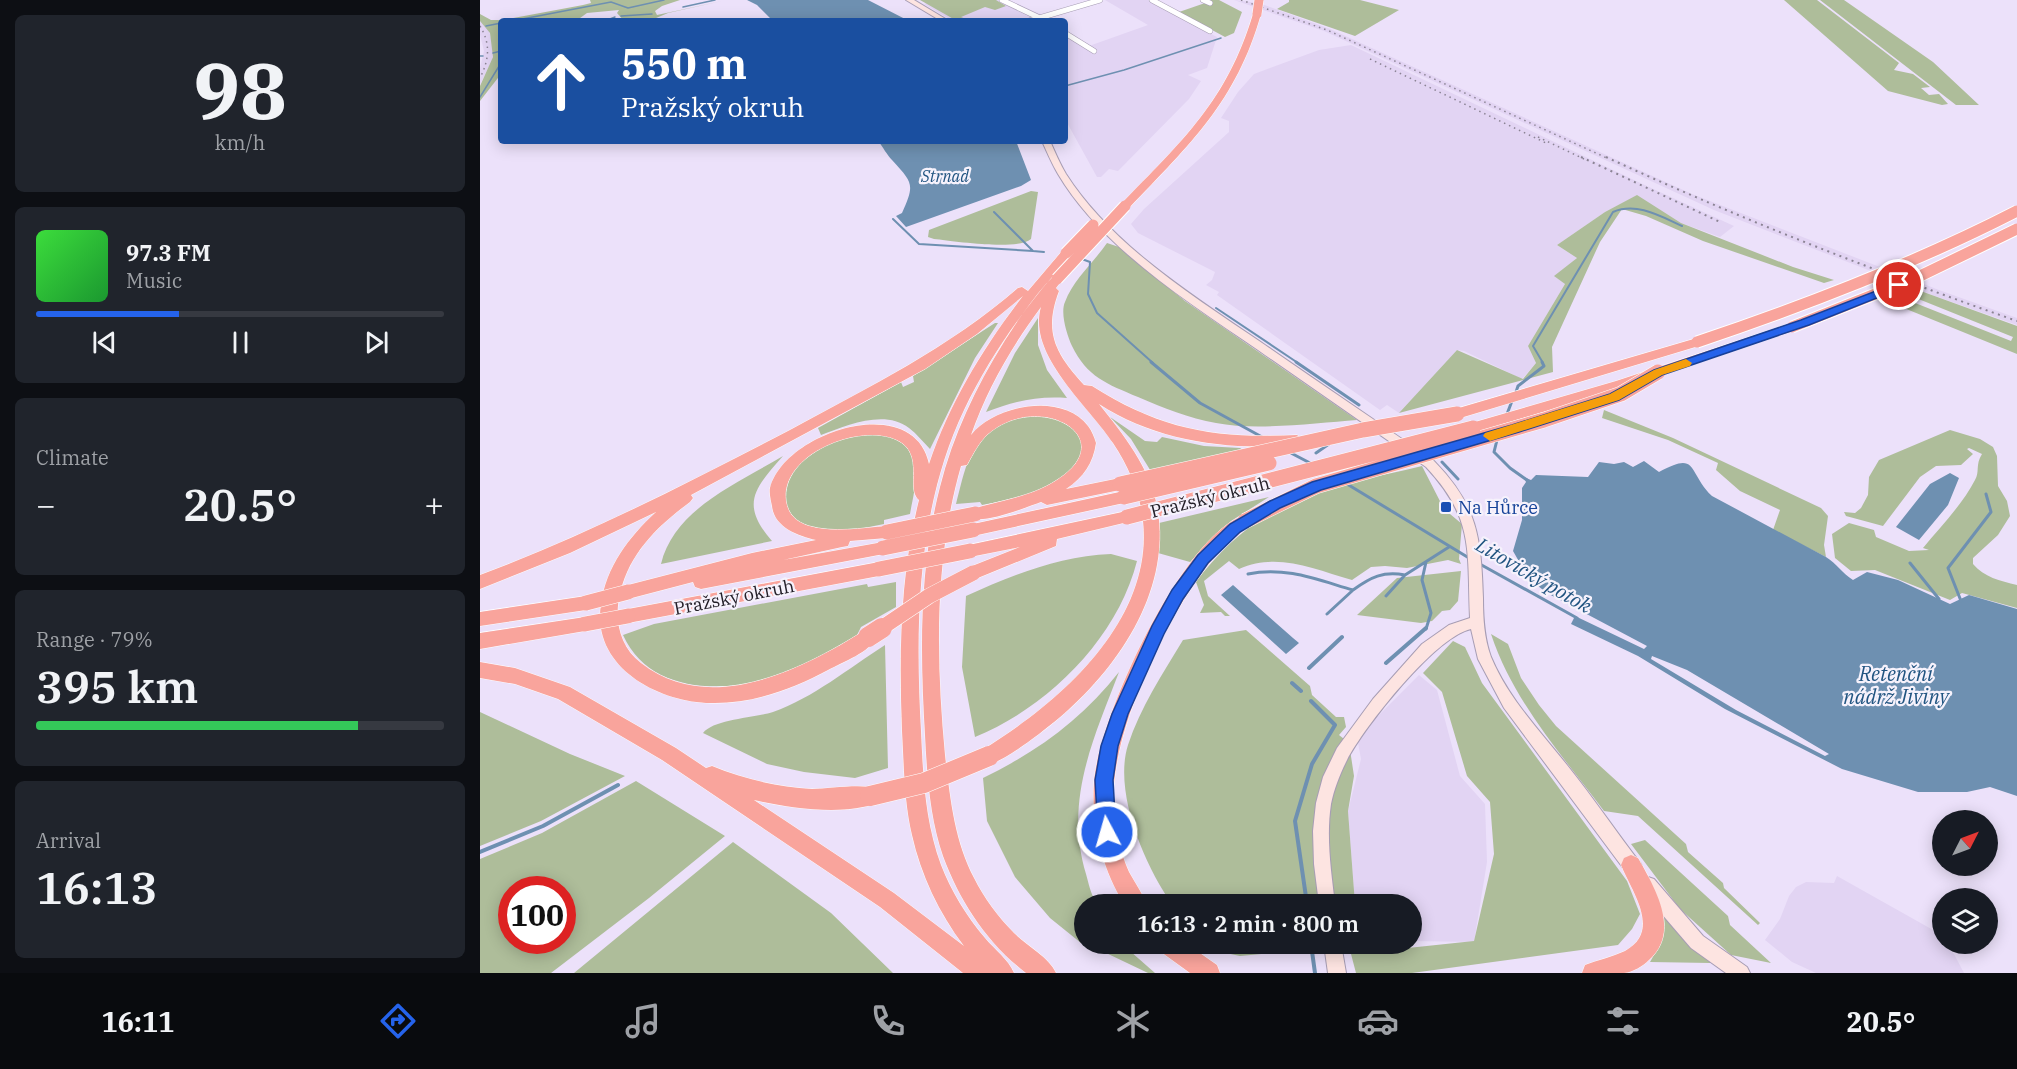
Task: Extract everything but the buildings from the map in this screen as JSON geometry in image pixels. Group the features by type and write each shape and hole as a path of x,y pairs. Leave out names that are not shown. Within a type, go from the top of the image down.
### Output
{"highway":[{"path":"1003,973 974,941 953,911 930,862 919,821 912,741 909,657 913,578 930,488 945,438 981,363 1015,312 1120,204 1208,103 1235,56 1250,9 1259,0"},
{"path":"1045,973 1010,944 975,901 952,853 942,812 933,725 930,622 935,554 946,490 975,407 1008,344 1048,276 1066,253 1120,204"},
{"name":"Pražský okruh","path":"480,619 586,603 1122,490 1238,471 1457,414 1614,368 1800,307 1897,269 2017,211"},
{"name":"Pražský okruh","path":"480,641 585,624 970,551 1127,517 1377,455 1552,405 1752,341 1859,302 1962,257 2017,229"},
{"path":"669,754 726,781 778,796 824,799 870,796 924,783 989,756 1046,719 1078,690 1099,666 1131,617 1148,568 1152,522 1142,482 1120,444 1050,348 1044,329 1048,276"},
{"path":"480,582 570,547 751,457 954,346 1048,276"},
{"path":"1131,894 1117,868 1107,832 1104,797 1106,762 1114,730 1171,605 1197,566 1235,528 1297,494 1340,478 1503,432 1614,397 1658,372"},
{"path":"1068,375 1114,408 1163,430 1212,440 1264,442 1300,440 1457,414"},
{"path":"946,490 976,438 1000,418 1020,411 1040,409 1058,412 1074,420 1082,429 1088,444 1085,459 1079,470 1066,482 974,522"},
{"path":"885,540 826,535 798,528 784,518 779,508 777,491 783,475 795,459 834,436 867,429 895,434 914,446 921,459 921,528"},
{"path":"1004,508 1122,490 1363,430"},
{"path":"751,457 679,502 651,527 630,551 615,579 608,607 611,633 618,651 634,670 654,683 682,692 722,695 764,688 795,678 831,661 929,596 973,573 1095,524"},
{"path":"480,669 523,678 564,693 669,754 887,900 981,973"},
{"path":"1593,973 1636,957 1646,948 1652,936 1654,922 1652,906 1631,865"},
{"path":"1183,954 1209,973"}],"main road":[{"path":"909,0 941,18"},
{"path":"1047,145 1064,179 1105,226 1167,280 1430,464 1450,484 1469,521 1473,540 1476,622 1485,659 1506,696 1631,865 1689,934 1741,973"},
{"path":"1325,894 1320,858 1320,824 1327,786 1340,755 1359,726 1435,640 1451,629 1476,622"},
{"path":"1334,954 1337,973"}],"street":[{"path":"1002,0 1040,18"},
{"path":"1045,18 1100,0"},
{"path":"1152,0 1210,31"},
{"path":"1203,0 1210,3"},
{"path":"1068,35 1094,51"}],"shaded area":[{"path":"935,0 1009,0 1045,18 948,18 924,4"},
{"path":"1105,0 1149,0 1217,37 1207,68 1188,75 1201,81 1189,99 1118,171 1109,169 1101,177 1097,177 1068,124 1068,33 1089,46 1148,25"},
{"path":"1234,0 1259,3 1330,29 1692,194 2017,318 2017,325 1935,296 1714,210 1324,31"},
{"path":"480,20 489,31 494,49 492,60 480,85 480,68 484,51 480,35"},
{"path":"1351,45 1734,226 1720,237 1681,223 1637,196 1605,212 1557,245 1577,258 1555,276 1565,284 1528,346 1536,363 1522,379 1464,351 1457,350 1399,413 1387,405 1380,410 1217,295 1219,292 1206,285 1212,280 1215,272 1138,233 1131,224 1144,209 1229,132 1229,121 1221,118 1238,92 1254,74 1319,50"},
{"path":"1419,675 1437,690 1460,776 1485,804 1487,862 1474,942 1422,941 1422,894 1354,894 1348,811 1361,759 1357,737"},
{"path":"1837,876 1932,929 1932,954 1954,954 1964,973 1816,973 1792,962 1765,940 1780,919 1789,896 1796,887 1806,882 1834,883"}],"green space":[{"path":"590,0 680,0 662,6 655,11 657,15 722,1 668,13 656,18 621,18 617,13 619,10 587,13 580,18 513,18 591,3"},
{"path":"920,0 996,0 1006,6 995,10 985,7 961,17 964,18 952,18"},
{"path":"1204,0 1219,0 1242,12 1234,33 1225,37 1179,12 1208,2"},
{"path":"1289,0 1360,0 1399,10 1355,36 1277,9"},
{"path":"1784,0 1817,0 1899,63 1894,70 1913,74 1930,87 1921,88 1929,95 1939,94 1948,104 1942,105 1888,91"},
{"path":"1820,0 1844,0 1933,62 1979,105 1956,105"},
{"path":"480,14 491,20 498,20 498,78 480,101 480,86 493,57 490,33 480,21"},
{"path":"1031,191 1038,192 1031,239 1024,243 999,245 928,237 929,230"},
{"path":"1637,195 1681,223 1793,267 1834,280 1824,283 1703,241 1646,216 1622,209 1600,242 1552,347 1553,372 1399,413 1457,350 1523,379 1536,363 1528,346 1565,284 1554,276 1577,258 1557,245 1605,212"},
{"path":"1107,243 1119,247 1185,301 1357,420 1267,426 1216,423 1167,409 1099,378 1084,365 1072,346 1063,312 1073,286"},
{"path":"1918,290 2017,326 2017,354 1894,304 1905,299 2011,341 2013,337 1906,294"},
{"path":"1038,318 1038,345 1047,370 1067,398 1026,400 986,412 1015,353"},
{"path":"998,323 975,358 930,449 909,428 899,422 888,420 865,421 821,435 818,428 901,382 903,387 914,382 913,376"},
{"path":"1604,410 1673,438 1821,508 1828,516 1824,545 1826,557 1773,530 1780,510 1740,491 1716,470 1718,463 1668,440 1602,418"},
{"path":"1039,412 1075,426 1083,448 1079,461 1070,473 1057,482 1026,495 982,505 980,502 956,504 970,456 982,436 1002,421"},
{"path":"1110,417 1145,441 1157,442 1162,437 1204,446 1240,448 1248,454 1152,473 1131,439"},
{"path":"1950,430 1980,439 1993,447 1997,456 1998,486 2007,501 2010,516 1998,535 1973,558 1973,564 1987,575 2017,585 2017,608 1962,593 1950,600 1875,570 1851,571 1835,558 1832,534 1849,523 1874,530 1876,537 1909,551 1929,550 1923,548 1958,507 1975,480 1982,454 1969,448 1967,449 1973,454 1961,465 1936,466 1920,477 1883,526 1846,516 1844,512 1855,513 1861,508 1868,495 1869,477 1879,460"},
{"path":"874,433 897,439 912,453 916,473 910,514 884,520 884,524 859,529 822,530 804,526 791,516 783,497 783,490 797,464 832,440"},
{"path":"783,456 758,488 755,497 756,517 772,541 661,564 668,545 693,513 728,488"},
{"path":"1422,466 1444,509 1462,524 1459,559 1461,564 1448,560 1407,568 1371,567 1352,580 1296,564 1268,562 1239,569 1229,561 1204,581 1208,596 1230,616 1225,616 1221,612 1200,613 1204,605 1196,582 1229,545 1268,514 1298,499 1328,488"},
{"path":"1269,497 1231,521 1190,562 1158,553 1159,523"},
{"path":"1111,554 1137,561 1114,617 1096,643 1053,689 1002,724 975,737 962,667 966,596 1037,568 1073,558"},
{"path":"1461,571 1458,601 1450,610 1442,611 1432,621 1421,623 1357,615 1397,578"},
{"path":"896,582 896,607 861,627 856,637 795,670 749,683 699,686 676,681 654,671 636,656 623,635 654,624 867,584 868,587"},
{"path":"1246,630 1310,686 1312,695 1336,717 1344,717 1346,727 1339,735 1349,743 1354,776 1348,811 1354,894 1166,894 1152,870 1134,828 1128,806 1124,764 1128,745 1139,718 1152,691 1183,640"},
{"path":"1491,634 1508,644 1521,678 1556,726 1686,844 1688,852 1723,883 1724,888 1760,923 1758,925 1638,816 1604,811 1525,705 1500,659"},
{"path":"1453,641 1465,647 1482,683 1627,881 1640,914 1632,929 1618,945 1412,973 1356,973 1351,954 1422,954 1422,946 1474,941 1494,854 1490,802 1467,776 1442,692 1423,673"},
{"path":"885,645 888,768 855,778 804,772 767,764 703,733 716,725 773,712 788,706 817,691"},
{"path":"1119,672 1084,771 1078,821 1080,847 1092,894 1074,894 1074,937 1050,918 1015,877 987,821 983,778 1022,757 1057,733 1105,689"},
{"path":"480,712 570,754 625,776 541,821 480,846"},
{"path":"636,781 725,836 576,954 576,876 498,876 498,954 576,954 551,973 480,973 480,859 542,833"},
{"path":"1645,840 1728,916 1730,925 1771,963 1731,955 1680,909 1631,844"},
{"path":"733,842 831,913 893,973 574,973"},
{"path":"1664,914 1711,963 1650,962 1662,941"},
{"path":"1108,954 1133,954 1155,973 1148,973"},
{"path":"1230,954 1261,954 1240,956"}],"water":[{"path":"747,0 868,0 903,18 770,18 757,5"},
{"name":"Strnad","path":"880,144 1017,144 1031,180 1021,186 906,227 896,216 902,213 909,196 910,184"},
{"name":"Retenční nádrž Jiviny","path":"1644,461 1659,472 1681,463 1687,464 1712,496 1826,557 1853,580 1867,572 1898,580 1950,604 1969,595 2017,609 2017,796 1990,787 1967,792 1918,792 1842,769 1725,709 1638,656 1571,624 1575,616 1644,649 1647,646 1547,593 1529,579 1513,551 1522,520 1522,488 1525,480 1526,478 1531,480 1536,475 1588,477 1599,462 1614,464 1624,462 1633,467","holes":["1652,656 1687,670 1829,754 1825,756 1736,710 1651,659"]},
{"path":"1950,473 1959,478 1948,505 1919,540 1896,527 1930,484"},
{"path":"1233,585 1299,643 1286,654 1221,595"}],"waterway":[{"path":"528,18 611,2 628,8 664,0"},
{"path":"683,7 715,0"},
{"path":"621,16 652,14"},
{"path":"486,26 498,24"},
{"path":"1068,85 1124,70 1221,38"},
{"path":"493,53 498,52"},
{"path":"480,97 498,68"},
{"path":"1543,363 1533,346 1613,212 1622,209 1640,209 1682,226"},
{"name":"Litovický potok","path":"994,212 1033,251"},
{"path":"893,219 919,244 1033,251"},
{"name":"Litovický potok","path":"1033,251 1044,252"},
{"name":"Litovický potok","path":"1079,258 1090,262 1088,294 1097,313 1153,363"},
{"path":"1216,308 1298,363"},
{"name":"Litovický potok","path":"1151,362 1200,403 1262,437"},
{"path":"1296,362 1359,405"},
{"path":"1515,395 1518,386 1544,366 1542,362"},
{"path":"1507,414 1512,401"},
{"path":"1497,440 1494,452 1510,468 1527,480"},
{"path":"1316,453 1329,444"},
{"name":"Litovický potok","path":"1289,452 1310,463"},
{"path":"1442,462 1458,479"},
{"name":"Litovický potok","path":"1347,484 1469,558"},
{"path":"1961,601 1948,568 1991,512 1986,494"},
{"path":"1405,575 1449,547"},
{"path":"1426,562 1422,580 1431,613 1426,629"},
{"name":"Litovický potok","path":"1478,563 1577,618"},
{"path":"1910,563 1939,599"},
{"path":"1248,574 1288,573 1353,590 1378,576 1405,575"},
{"path":"1386,596 1405,575"},
{"path":"1327,614 1352,591"},
{"path":"1386,663 1426,628"},
{"path":"1309,668 1342,637"},
{"path":"1292,683 1301,691"},
{"path":"1306,894 1295,821 1312,764 1335,725 1311,701"},
{"path":"480,852 543,826 618,785"},
{"path":"1312,954 1315,973"}],"railway":[{"path":"1241,0 1327,30 1609,159"},
{"path":"480,26 486,39 488,52 480,78"},
{"path":"1370,59 1546,143"},
{"path":"1538,137 1584,159"},
{"path":"1581,157 1720,222"},
{"path":"1606,157 1809,244 2017,321"}],"slow traffic":[{"path":"1490,436 1614,397 1658,372 1686,363"}],"place":[{"name":"Na Hůrce","path":"1446,507"}],"route":[{"path":"1107,832 1104,814 1104,780 1106,762 1120,714 1177,594 1203,559 1235,528 1275,505 1317,486 1514,429 1614,397 1658,372 1805,322 1899,285"}]}
